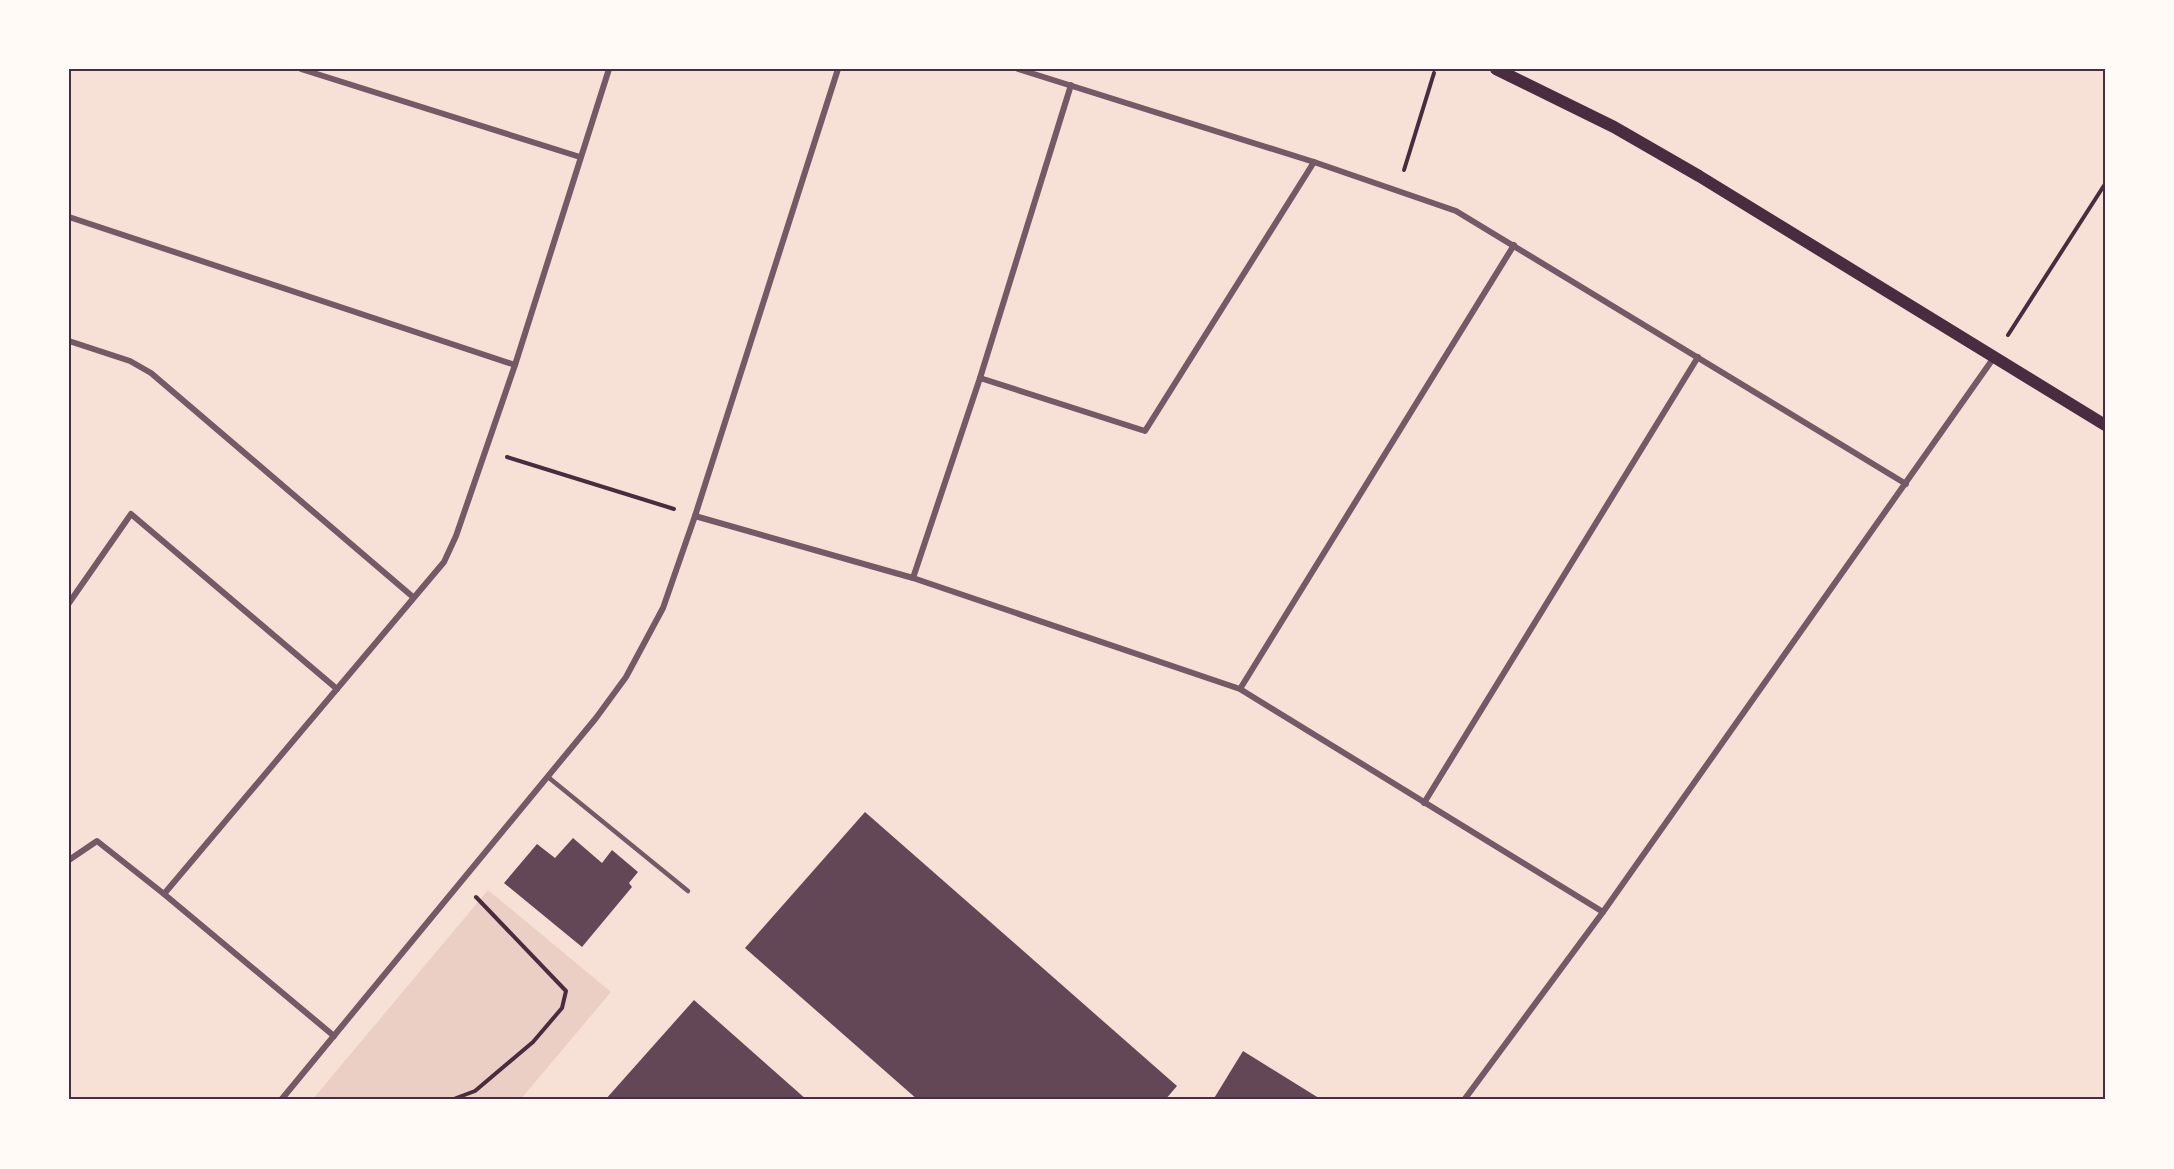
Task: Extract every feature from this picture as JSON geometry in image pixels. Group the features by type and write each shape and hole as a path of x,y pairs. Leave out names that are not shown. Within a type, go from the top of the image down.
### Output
{"main road":[{"path":"1496,69 1614,127 1699,176 2105,425"}],"street":[{"path":"301,69 580,157"},
{"path":"165,894 444,562 456,536 515,365 609,69"},
{"path":"281,1100 596,718 640,652 663,608 695,516 838,69"},
{"path":"1018,69 1314,162 1456,211 1906,484"},
{"path":"913,578 980,378 1071,86"},
{"path":"980,378 1145,431 1314,162"},
{"path":"69,217 515,365"},
{"path":"1240,689 1514,245"},
{"path":"69,341 130,361 151,373 413,597"},
{"path":"1464,1100 1603,912 1995,356"},
{"path":"1424,803 1698,357"},
{"path":"69,603 131,513 337,689"},
{"path":"695,516 913,578 1240,689 1603,912"},
{"path":"69,860 98,841 165,894 334,1036"}],"lane":[{"path":"548,777 688,891"}],"path":[{"path":"1397,191 1434,73"},
{"path":"1995,356 2105,184"},
{"path":"486,450 695,516"},
{"path":"451,1100 474,1091 533,1042 562,1008 566,991 462,882"}],"shaded area":[{"path":"488,890 611,992 520,1100 312,1100"}],"building":[{"path":"865,812 1177,1086 1165,1100 918,1100 745,948"},
{"path":"573,838 602,863 612,850 638,872 629,883 632,887 582,947 504,883 537,844 555,858"},
{"path":"694,1000 807,1100 605,1100"},
{"path":"1243,1051 1322,1100 1213,1100"}]}
